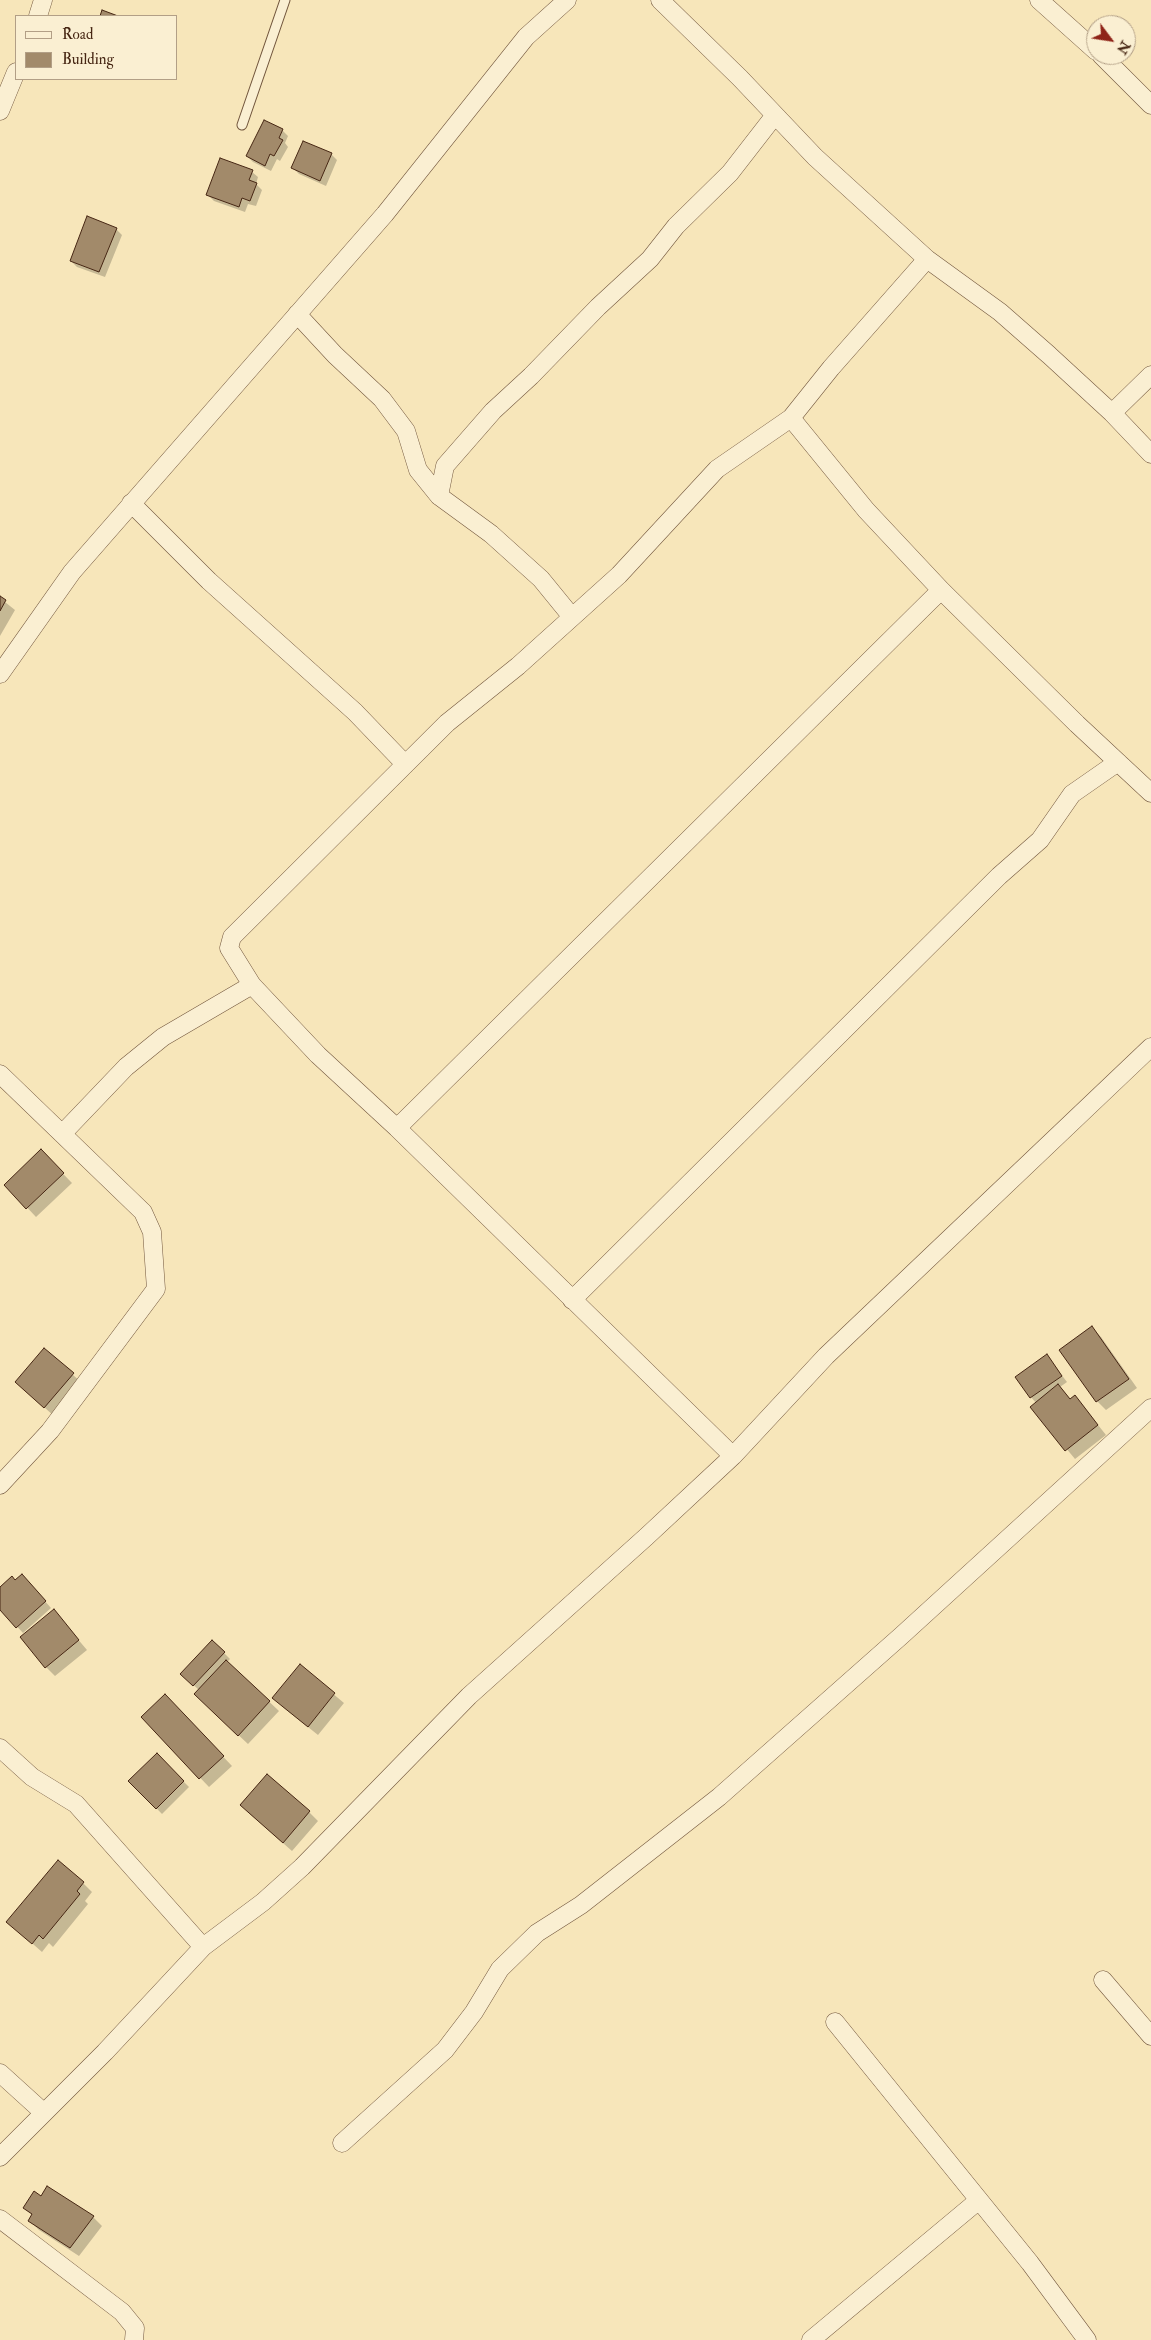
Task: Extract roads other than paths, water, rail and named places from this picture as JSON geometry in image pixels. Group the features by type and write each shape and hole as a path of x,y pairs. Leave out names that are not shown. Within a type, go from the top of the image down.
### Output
{"street":[{"path":"38,15 43,0"},
{"path":"0,674 72,572 385,214 526,36 567,0"},
{"path":"660,0 815,156 928,259 1000,312 1112,413 1151,454"},
{"path":"1039,0 1086,42"},
{"path":"1111,65 1151,105"},
{"path":"0,111 15,74"},
{"path":"439,496 445,466 487,418 650,258 676,226 730,173 775,114"},
{"path":"733,1456 397,1128 318,1055 252,985 229,948 232,937 447,723 518,666 618,575 717,469 791,418 831,368 928,259"},
{"path":"297,314 335,355 382,399 406,431 418,470 439,496 491,534 541,579 572,617"},
{"path":"1112,413 1151,375"},
{"path":"791,418 866,510 941,590 1151,793"},
{"path":"131,503 209,581 355,712 405,764"},
{"path":"397,1128 941,590"},
{"path":"572,1300 999,876 1040,840 1072,794 1118,762"},
{"path":"62,1134 126,1067 163,1037 252,985"},
{"path":"0,2157 105,2052 203,1947 263,1902 302,1867 469,1696 733,1456 826,1356 1151,1048"},
{"path":"0,1074 143,1212 152,1232 156,1289 50,1431 0,1485"},
{"path":"342,2143 446,2050 474,2012 500,1969 537,1933 581,1905 719,1797 901,1636 1151,1408"},
{"path":"0,1748 32,1777 76,1804 203,1947"},
{"path":"1103,1980 1151,2036"},
{"path":"835,2022 1030,2263 1087,2340"},
{"path":"0,2073 43,2112"},
{"path":"811,2340 979,2200"},
{"path":"0,2219 122,2312 135,2328 134,2340"}],"lane":[{"path":"242,125 285,0"}]}
